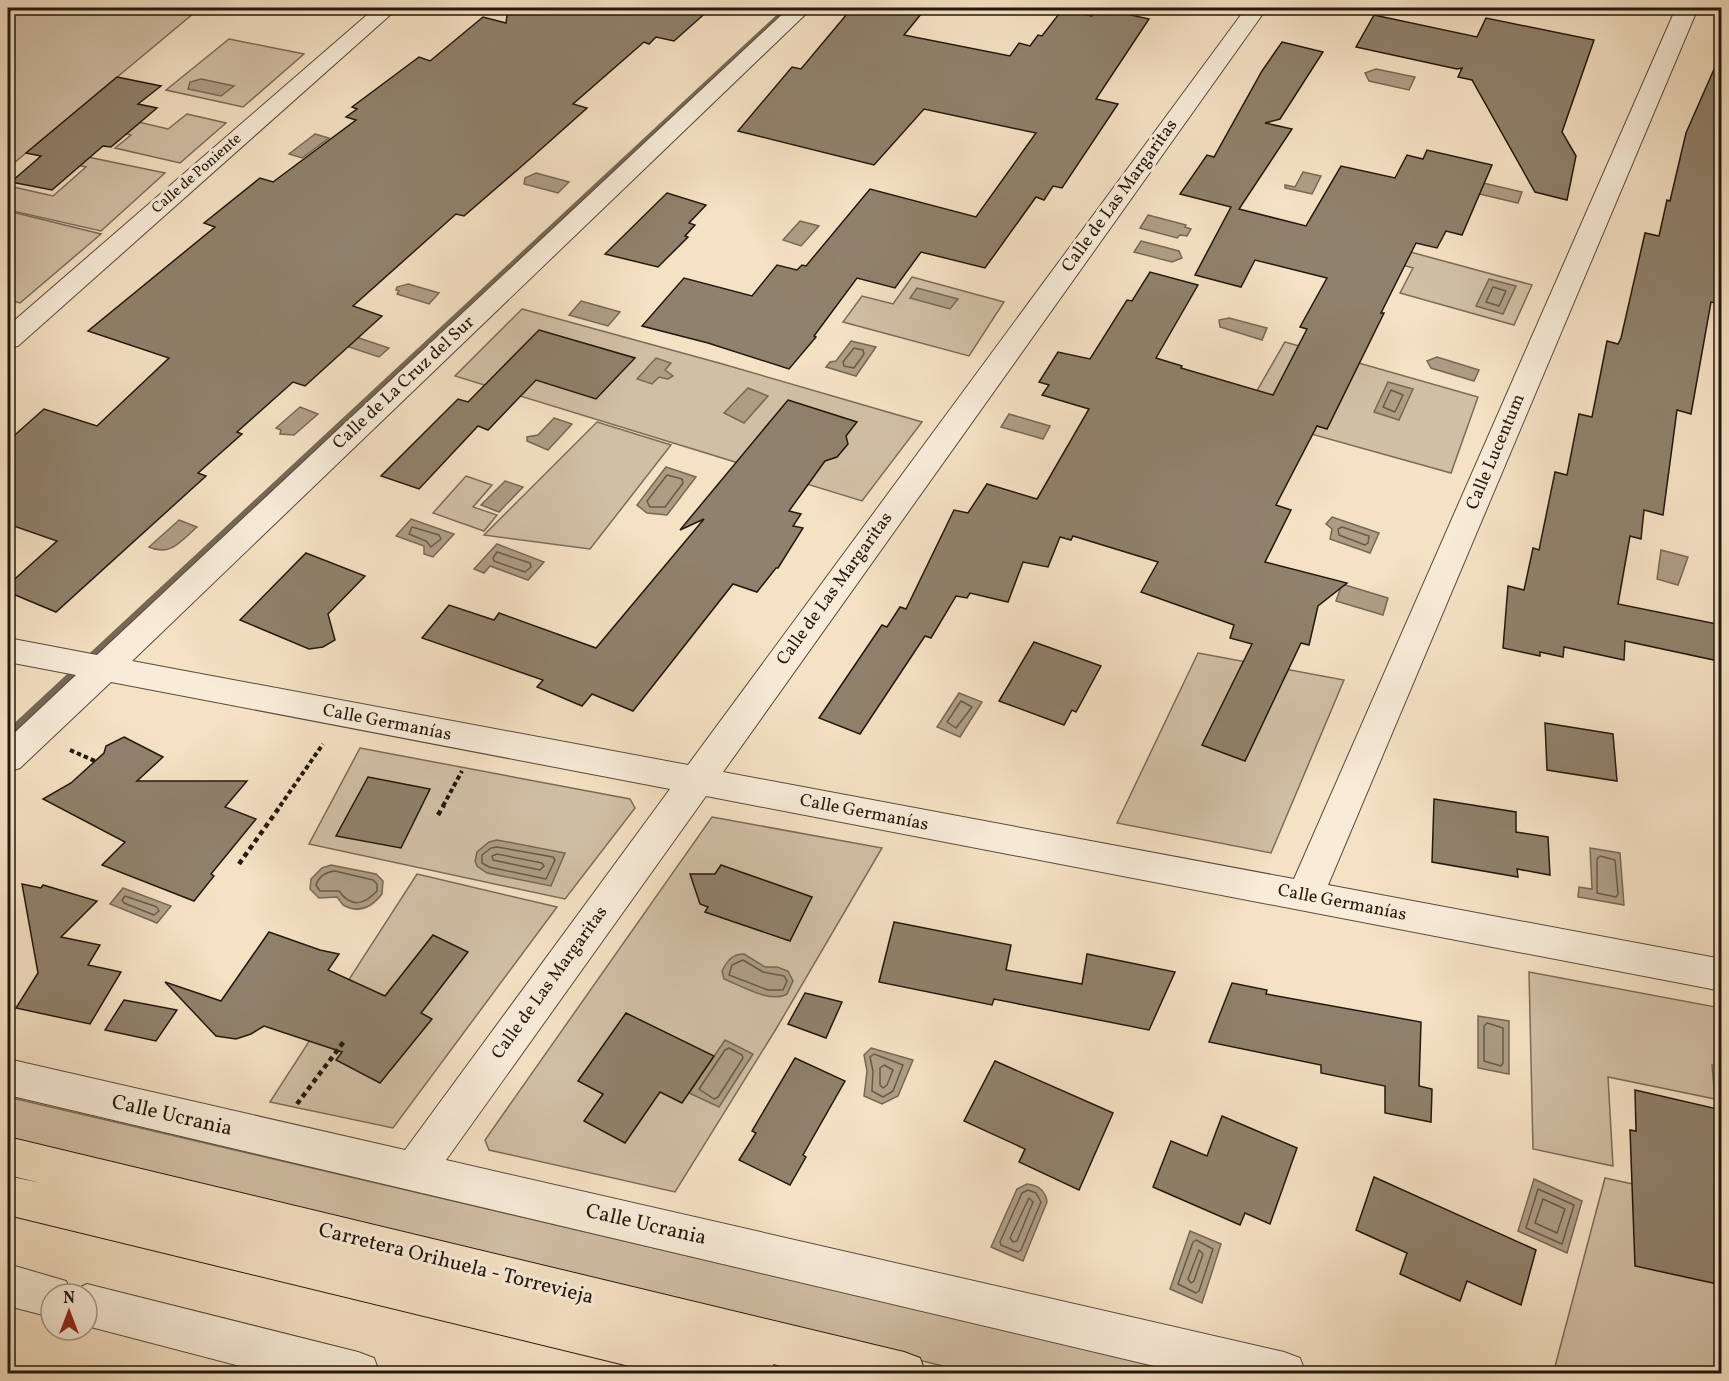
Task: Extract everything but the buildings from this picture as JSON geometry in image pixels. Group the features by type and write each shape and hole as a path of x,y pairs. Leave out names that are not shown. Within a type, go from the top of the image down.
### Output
{"main road":[{"name":"Carretera Orihuela - Torrevieja","path":"8,1156 904,1374"},
{"name":"Carretera Orihuela - Torrevieja","path":"8,1195 755,1374"}],"street":[{"name":"Calle de Poniente","path":"8,340 387,8"},
{"name":"Calle de La Cruz del Sur","path":"8,759 801,8"},
{"name":"Calle de Las Margaritas","path":"413,1172 1257,8"},
{"name":"Calle Lucentum","path":"1305,896 1687,8"},
{"name":"Calle Germanías","path":"8,650 1722,975"},
{"name":"Calle Ucrania","path":"8,1077 1284,1374"},
{"path":"8,1285 39,1293"},
{"path":"99,1309 258,1362 358,1374"}],"path":[{"path":"239,864 327,739"},
{"path":"66,748 95,761"},
{"path":"438,816 465,765"},
{"path":"8,1027 11,1021"},
{"path":"293,1110 299,1098 345,1040"}],"shaded area":[{"path":"8,8 200,8 8,168"},
{"path":"229,39 304,54 243,107 166,90"},
{"path":"187,114 226,123 180,163 115,148 131,135 116,131 130,120 168,129"},
{"path":"49,149 165,173 101,231 8,210 9,186 53,196 86,167 40,157"},
{"path":"8,211 101,234 20,303 8,300"},
{"path":"1403,250 1532,285 1514,325 1400,293 1413,268 1396,263"},
{"path":"912,277 1004,302 969,356 843,322 862,296 893,304"},
{"path":"522,309 922,422 862,501 455,376"},
{"path":"1285,342 1478,397 1451,473 1243,415"},
{"path":"597,422 671,445 590,549 484,535"},
{"path":"466,476 492,485 473,507 497,515 484,531 433,513"},
{"path":"1198,653 1344,680 1271,853 1117,823"},
{"path":"360,748 630,799 635,808 565,899 309,844"},
{"path":"712,817 882,848 776,1029 675,1192 489,1150 485,1140"},
{"path":"417,874 557,907 393,1128 270,1102"},
{"path":"1529,972 1721,1008 1721,1066 1712,1065 1715,1099 1608,1077 1613,1166 1533,1149"},
{"path":"8,1097 1190,1373 972,1373 8,1139"},
{"path":"1605,1178 1721,1203 1721,1373 1553,1374"}],"water":[{"path":"1376,69 1415,77 1409,90 1369,81 1365,73"},
{"path":"201,79 234,86 221,96 188,89 190,82"},
{"path":"315,134 329,138 302,158 289,154"},
{"path":"1303,172 1321,176 1312,194 1285,188 1285,185 1295,187"},
{"path":"536,173 569,182 558,193 524,184 525,178"},
{"path":"1479,182 1522,192 1518,203 1475,193"},
{"path":"1148,215 1186,225 1185,227 1191,229 1187,236 1180,235 1177,238 1140,228"},
{"path":"800,221 819,226 801,246 783,240"},
{"path":"1141,241 1179,251 1182,258 1172,262 1134,252"},
{"path":"1489,279 1516,286 1503,314 1476,306"},
{"path":"408,284 439,293 429,304 397,294 399,291 396,290 397,287"},
{"path":"917,288 958,299 950,309 910,298"},
{"path":"581,301 620,312 608,326 569,315"},
{"path":"1229,318 1267,328 1262,340 1220,327 1219,320"},
{"path":"356,337 389,348 379,357 346,346"},
{"path":"851,341 876,347 856,376 826,367 830,362 836,361"},
{"path":"1437,357 1479,370 1474,381 1431,368 1427,361"},
{"path":"656,358 671,363 665,370 673,376 668,379 659,377 652,384 637,379"},
{"path":"1388,382 1413,389 1399,420 1374,412"},
{"path":"748,388 768,396 744,423 724,413"},
{"path":"300,407 318,414 294,435 280,434 281,430 276,428"},
{"path":"1009,414 1050,426 1043,439 1001,427"},
{"path":"554,418 572,424 548,450 527,441 527,437 538,435"},
{"path":"666,467 696,477 667,515 647,513 637,505"},
{"path":"505,481 523,487 499,512 481,505"},
{"path":"1332,517 1379,533 1370,553 1330,539 1332,529 1326,524"},
{"path":"411,519 454,534 433,557 424,554 424,546 396,536"},
{"path":"179,520 197,527 169,549 156,550 149,547"},
{"path":"497,544 544,562 528,580 490,566 484,573 474,569"},
{"path":"1661,550 1688,557 1678,585 1657,579"},
{"path":"1342,584 1388,598 1383,615 1336,601"},
{"path":"959,693 982,702 960,737 937,727"},
{"path":"497,840 565,853 551,886 487,873 477,866 475,861 477,852 489,842"},
{"path":"1590,848 1620,853 1624,905 1578,897 1579,887 1592,889"},
{"path":"331,865 376,874 383,881 382,894 369,906 360,909 343,905 337,897 319,898 310,889 311,879 322,868"},
{"path":"123,888 171,906 157,923 110,904"},
{"path":"744,954 765,967 777,967 788,971 793,981 787,994 773,997 764,995 724,979 722,971 728,961 736,955"},
{"path":"1478,1016 1509,1021 1509,1074 1478,1068"},
{"path":"725,1040 753,1054 719,1107 689,1093"},
{"path":"871,1048 913,1060 898,1096 882,1104 864,1096 867,1071 864,1055"},
{"path":"1534,1179 1582,1201 1567,1253 1518,1231"},
{"path":"1027,1184 1041,1189 1047,1202 1023,1261 991,1247 1017,1189"},
{"path":"1190,1231 1221,1244 1202,1303 1170,1289"}],"waterway":[{"path":"8,736 788,8"}]}
